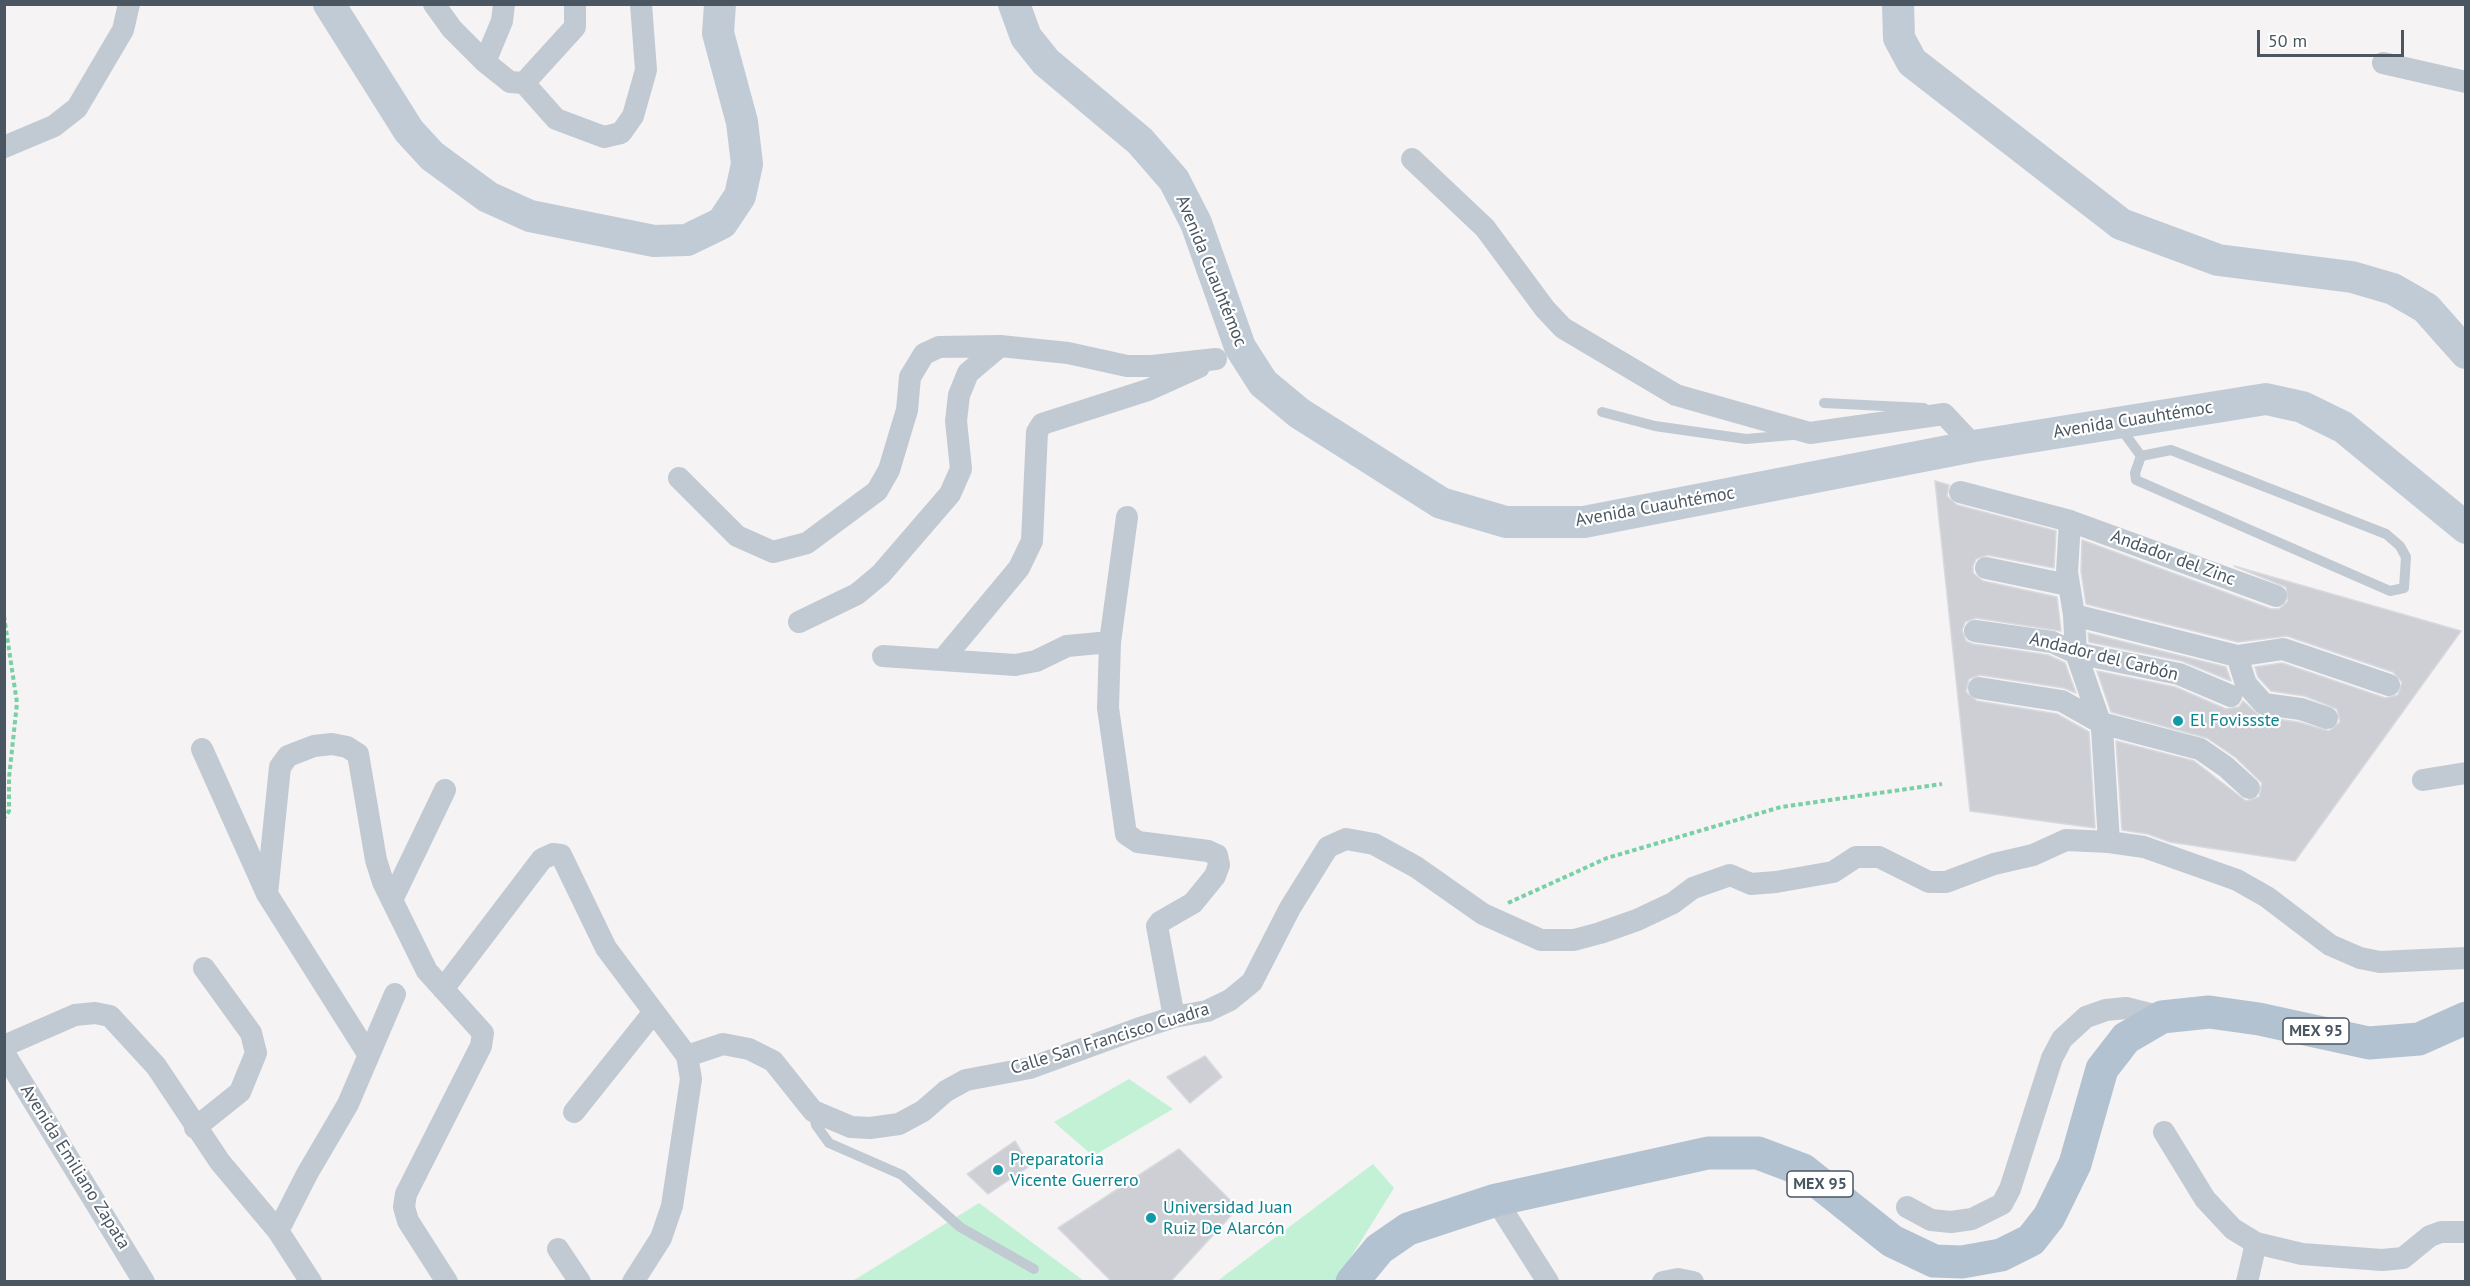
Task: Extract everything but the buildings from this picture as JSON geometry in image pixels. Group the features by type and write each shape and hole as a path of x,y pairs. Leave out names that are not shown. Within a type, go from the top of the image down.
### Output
{"main road":[{"path":"329,4 409,131 432,156 488,197 530,216 654,241 687,240 722,223 740,196 747,164 742,122 718,33 720,4"},
{"name":"Avenida Cuauhtémoc","path":"1014,4 1026,37 1046,62 1140,141 1174,180 1196,223 1228,353 1299,413 1441,503 1506,522 1584,522 1974,446 2266,399 2302,407 2343,428 2466,528"},
{"path":"1898,4 1896,22 1899,38 1911,62 2121,224 2218,260 2352,277 2393,289 2426,308 2466,353"},
{"name":"MEX 95","path":"1352,1281 1379,1250 1408,1229 1496,1200 1667,1160 1708,1153 1758,1154 1803,1170 1892,1241 1934,1261 1962,1262 2001,1255 2031,1240 2049,1217 2075,1164 2102,1069 2126,1038 2162,1017 2210,1012 2259,1019 2369,1043 2419,1039 2466,1018"}],"street":[{"path":"4,147 54,126 77,108 123,30 129,4"},
{"path":"434,4 452,29 485,62 510,82 524,83 556,119 604,137 621,133 633,116 646,70 641,4"},
{"path":"485,62 501,21 504,4"},
{"path":"524,83 575,27 575,4"},
{"path":"2383,63 2466,82"},
{"path":"1412,159 1485,228 1545,309 1563,328 1676,395 1810,433 1944,414 1974,446"},
{"path":"679,478 737,536 754,546 773,552 807,543 877,491 889,470 907,410 910,377 924,354 939,347 1000,346 1068,352 1127,366 1152,366 1228,353"},
{"path":"799,622 865,588 950,494 961,469 956,421 958,395 968,373 1000,346"},
{"path":"944,658 1018,568 1032,541 1037,432 1042,424 1148,390 1228,353"},
{"name":"Andador del Zinc","path":"1960,492 2070,520 2276,596"},
{"path":"1126,517 1110,642 1108,708 1126,834 1138,842 1208,851 1217,855 1219,865 1215,876 1193,903 1160,921 1156,926 1174,1017"},
{"path":"2070,520 2067,572 2074,615 2076,653 2101,723 2109,842"},
{"path":"1986,568 2068,585"},
{"path":"2074,615 2237,656 2283,649 2389,685"},
{"name":"Andador del Carbón","path":"1975,630 2052,642 2076,653 2179,674 2230,696"},
{"path":"883,656 944,658 1016,665 1036,661 1067,646 1110,642"},
{"path":"2237,656 2246,684 2264,704 2301,709 2327,718"},
{"path":"1979,688 2062,701 2101,723 2200,749 2226,767 2249,788"},
{"path":"267,894 280,767 288,756 314,746 332,744 347,747 358,754 376,860 383,882 393,898 427,971 483,1033 481,1046 406,1194 404,1207 408,1221 447,1281"},
{"path":"202,749 267,894 368,1054"},
{"path":"2423,780 2466,773"},
{"path":"393,898 445,790"},
{"name":"Calle San Francisco Cuadra","path":"687,1056 723,1044 749,1049 774,1061 813,1111 850,1126 870,1128 899,1124 923,1111 946,1092 966,1080 1030,1068 1174,1017 1207,1011 1230,1000 1252,982 1290,908 1328,847 1346,839 1374,844 1395,855 1483,914 1540,940 1574,940 1637,920 1673,903 1693,888 1730,875 1751,884 1776,882 1833,872 1856,857 1879,857 1929,882 1946,882 1994,864 2033,855 2066,840 2109,842 2144,847 2237,880 2267,897 2330,945 2360,957 2380,962 2466,958"},
{"path":"443,989 542,859 554,854 561,855 606,948 687,1056 692,1079 672,1206 662,1238 633,1281"},
{"path":"195,1128 240,1092 256,1053 251,1033 204,968"},
{"path":"278,1231 307,1174 348,1104 395,994"},
{"path":"1907,1207 1931,1220 1951,1222 1972,1219 2002,1204 2010,1189 2052,1058 2062,1039 2086,1017 2106,1010 2126,1008 2162,1017"},
{"path":"4,1046 75,1015 95,1013 110,1016 156,1066 195,1128 220,1162 278,1231 311,1281"},
{"path":"574,1112 653,1013"},
{"name":"Avenida Emiliano Zapata","path":"4,1053 144,1281"},
{"path":"2164,1132 2205,1199 2233,1229 2256,1243 2295,1253 2382,1260 2403,1258 2430,1236 2441,1232 2466,1232"},
{"path":"1496,1200 1548,1281"},
{"path":"2247,1281 2256,1243"},
{"path":"558,1249 580,1281"},
{"path":"1663,1281 1678,1279 1694,1281"}],"lane":[{"path":"1824,403 1924,408 1944,414"},
{"path":"1602,412 1655,426 1746,439 1810,433"},
{"path":"2117,423 2141,456"},
{"path":"2171,450 2386,534 2400,546 2406,556 2404,588 2390,591 2136,480 2135,473 2141,456 2171,450"},
{"path":"813,1111 816,1125 829,1143 902,1174 960,1227 1034,1269"}],"path":[{"path":"4,616 17,703 9,778 9,811 4,818"},
{"path":"1483,914 1607,858 1781,807 1942,784"}],"green space":[{"path":"1129,1079 1173,1109 1093,1156 1054,1122"},
{"path":"1373,1164 1394,1188 1336,1281 1216,1282"},
{"path":"979,1203 1084,1281 851,1282"}],"place":[{"name":"El Fovissste","path":"2178,721"},
{"name":"Preparatoria Vicente Guerrero","path":"998,1170"},
{"name":"Universidad Juan Ruiz De Alarcón","path":"1151,1218"}]}
